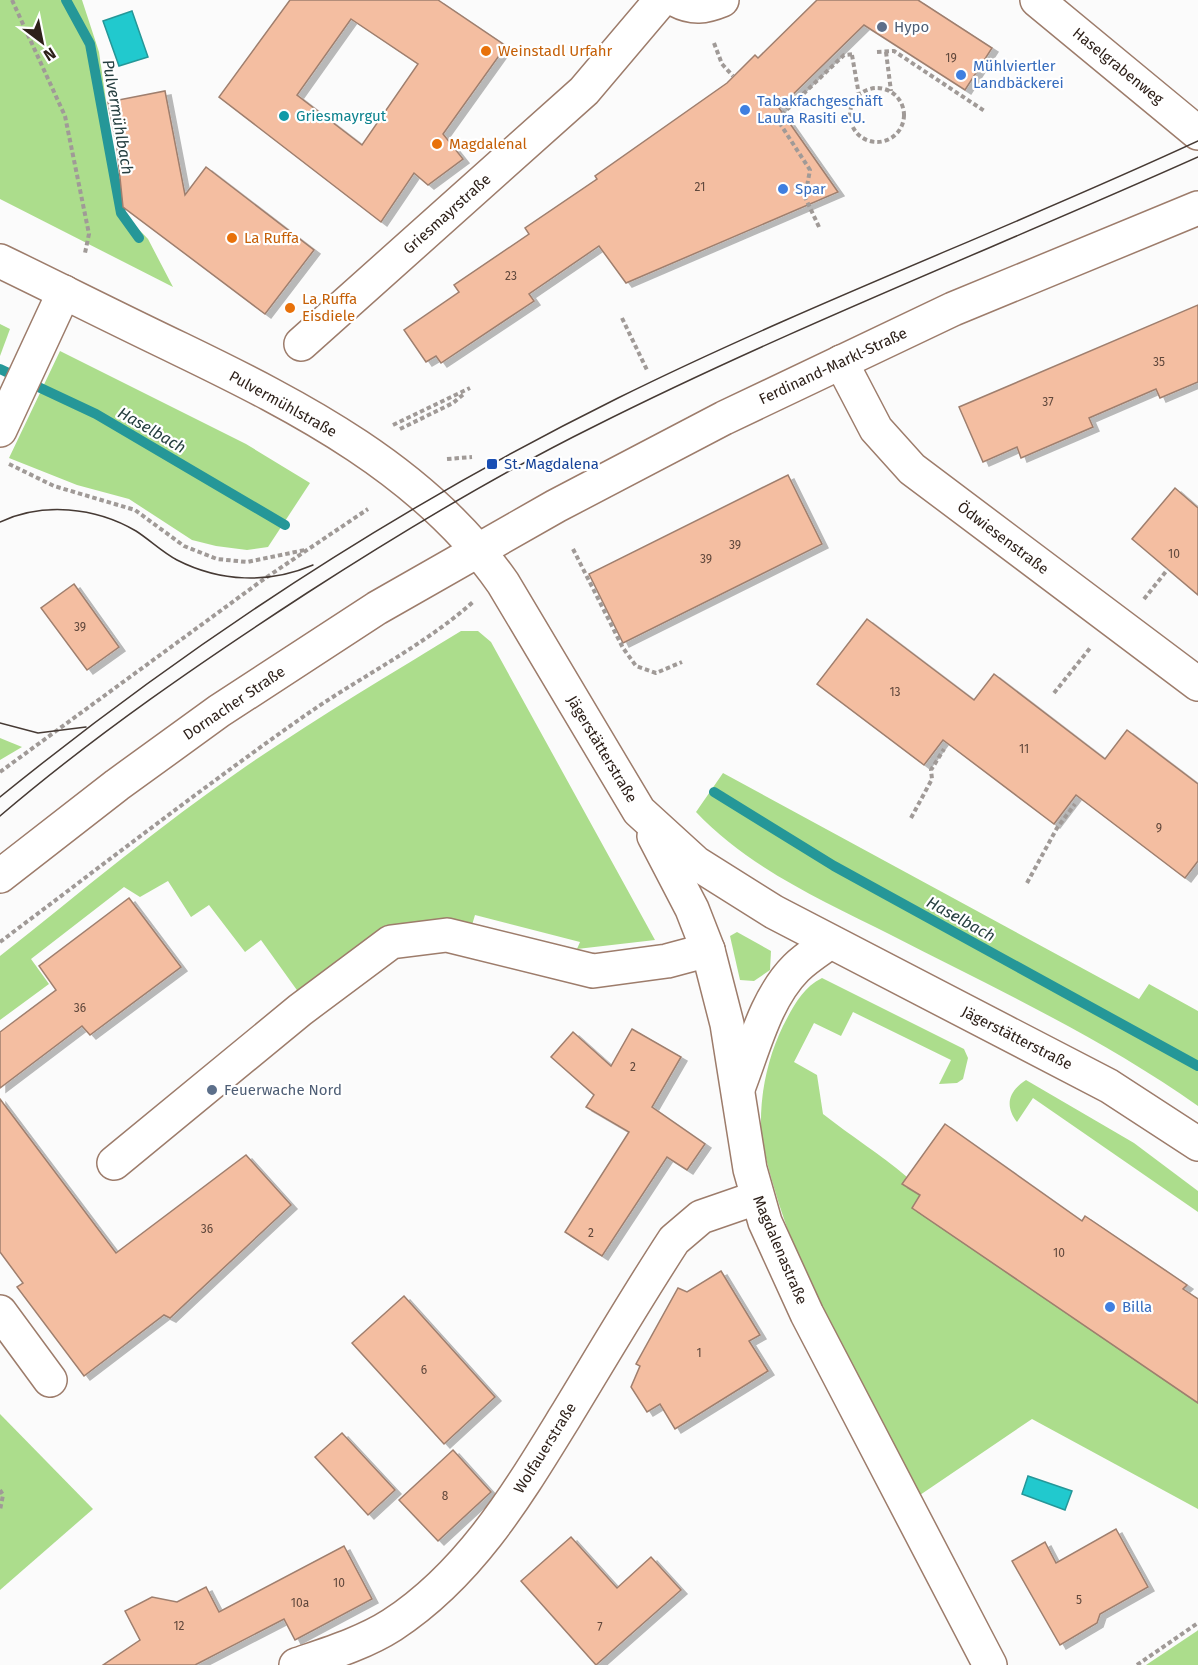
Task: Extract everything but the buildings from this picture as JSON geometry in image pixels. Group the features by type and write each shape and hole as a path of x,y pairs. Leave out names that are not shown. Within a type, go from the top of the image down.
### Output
{"street":[{"name":"Griesmayrstraße","path":"301,344 584,91 661,0"},
{"path":"676,0 687,6 703,7 722,0"},
{"name":"Haselgrabenweg","path":"1037,0 1198,133"},
{"name":"Ferdinand-Markl-Straße","path":"480,550 642,460 841,362 953,309 1198,208"},
{"name":"Pulvermühlstraße","path":"0,261 265,391 314,419 397,473 441,509 480,550"},
{"path":"7,416 64,292"},
{"name":"Ödwiesenstraße","path":"841,362 876,429 912,469 1198,684"},
{"name":"Jägerstätterstraße","path":"480,550 525,618 639,811 696,862 774,912 1099,1080 1148,1109 1198,1144"},
{"name":"Dornacher Straße","path":"0,876 117,784 219,711 377,608 480,550"},
{"name":"Magdalenastraße","path":"639,811 672,868 708,950 727,1024 756,1198 788,1277 990,1665"},
{"path":"114,1163 300,1010 391,942 447,935 593,971 667,961 708,950"},
{"path":"739,1086 765,1017 784,982 796,967 830,942"},
{"name":"Wolfauerstraße","path":"296,1665 352,1645 391,1625 465,1564 532,1472 674,1240 701,1217 756,1198"},
{"path":"0,1312 50,1380"}],"path":[{"path":"12,0 65,116 89,234 85,253"},
{"path":"714,43 722,64 733,76"},
{"path":"877,52 894,51 986,112"},
{"path":"777,119 844,55 854,54 859,95 850,112 854,130 861,137 878,142 895,136 904,122 902,105 891,92 886,52"},
{"path":"859,95 875,88 891,92"},
{"path":"772,114 810,170 805,197 819,227"},
{"path":"622,318 647,370"},
{"path":"393,425 470,388 453,403 400,429"},
{"path":"447,459 472,457"},
{"path":"0,460 54,486 135,510 184,546 217,559 247,562 308,549"},
{"path":"0,772 308,549 368,509"},
{"path":"573,549 622,648 636,666 656,673 682,662"},
{"path":"1136,607 1168,569"},
{"path":"0,942 222,774 342,691 438,629 473,601"},
{"path":"1054,693 1093,644"},
{"path":"911,819 932,779 931,770 944,749"},
{"path":"1027,882 1057,828 1075,804"},
{"path":"0,1490 3,1496 0,1510"},
{"path":"1137,1665 1198,1623"}],"green space":[{"path":"0,0 82,0 99,52 122,212 148,239 173,287 0,199"},
{"path":"0,324 10,329 0,356"},
{"path":"60,351 246,444 310,483 268,547 247,550 192,540 129,499 77,485 9,458"},
{"path":"461,631 478,631 491,642 655,940 577,949 580,942 475,915 472,925 299,993 261,940 245,952 209,905 191,917 168,881 140,897 124,887 31,959 49,984 0,1020 0,956 213,789 352,697"},
{"path":"0,738 22,747 0,760"},
{"path":"723,773 1139,999 1149,984 1198,1011 1198,1106 1162,1081 1086,1036 813,896 763,867 717,832 696,812"},
{"path":"737,932 771,951 770,970 754,981 740,980 730,936"},
{"path":"822,978 964,1049 968,1058 963,1079 957,1083 939,1084 951,1060 853,1012 841,1036 814,1023 794,1062 817,1075 823,1114 907,1177 903,1184 920,1195 912,1208 1198,1403 1198,1509 1032,1419 920,1495 843,1353 808,1280 779,1204 764,1147 761,1128 762,1102 773,1050 790,1012 809,987"},
{"path":"1026,1080 1134,1143 1198,1191 1198,1212 1033,1098 1017,1122 1011,1110 1010,1099 1020,1084"},
{"path":"0,1414 93,1509 0,1590"},
{"path":"1197,1631 1198,1665 1146,1665"}],"water":[{"path":"132,11 148,57 119,66 103,21"},
{"path":"1028,1476 1072,1491 1065,1510 1022,1494"}],"waterway":[{"name":"Pulvermühlbach","path":"66,0 90,44 121,213 139,238"},
{"name":"Haselbach","path":"0,369 96,414 285,525"},
{"name":"Haselbach","path":"714,792 834,866 1198,1066"}],"tram line":[{"path":"0,797 72,740 221,631 376,531 536,440 618,398 762,331 1198,141"},
{"path":"0,816 111,728 228,645 377,549 520,465 593,427 742,356 1198,157"},
{"path":"0,522 17,516 51,510 86,512 136,531 177,560 210,573 227,576 262,578 313,565"},
{"path":"0,723 38,733 86,727"}],"place":[{"name":"Hypo","path":"882,27"},
{"name":"Weinstadl Urfahr","path":"486,51"},
{"name":"Mühlviertler Landbäckerei","path":"961,75"},
{"name":"Tabakfachgeschäft Laura Rasiti e.U.","path":"745,110"},
{"name":"Griesmayrgut","path":"284,116"},
{"name":"Magdalenal","path":"437,144"},
{"name":"Spar","path":"783,189"},
{"name":"La Ruffa","path":"232,238"},
{"name":"La Ruffa Eisdiele","path":"290,308"},
{"name":"St. Magdalena","path":"492,464"},
{"name":"Feuerwache Nord","path":"212,1090"},
{"name":"Billa","path":"1110,1307"}]}
